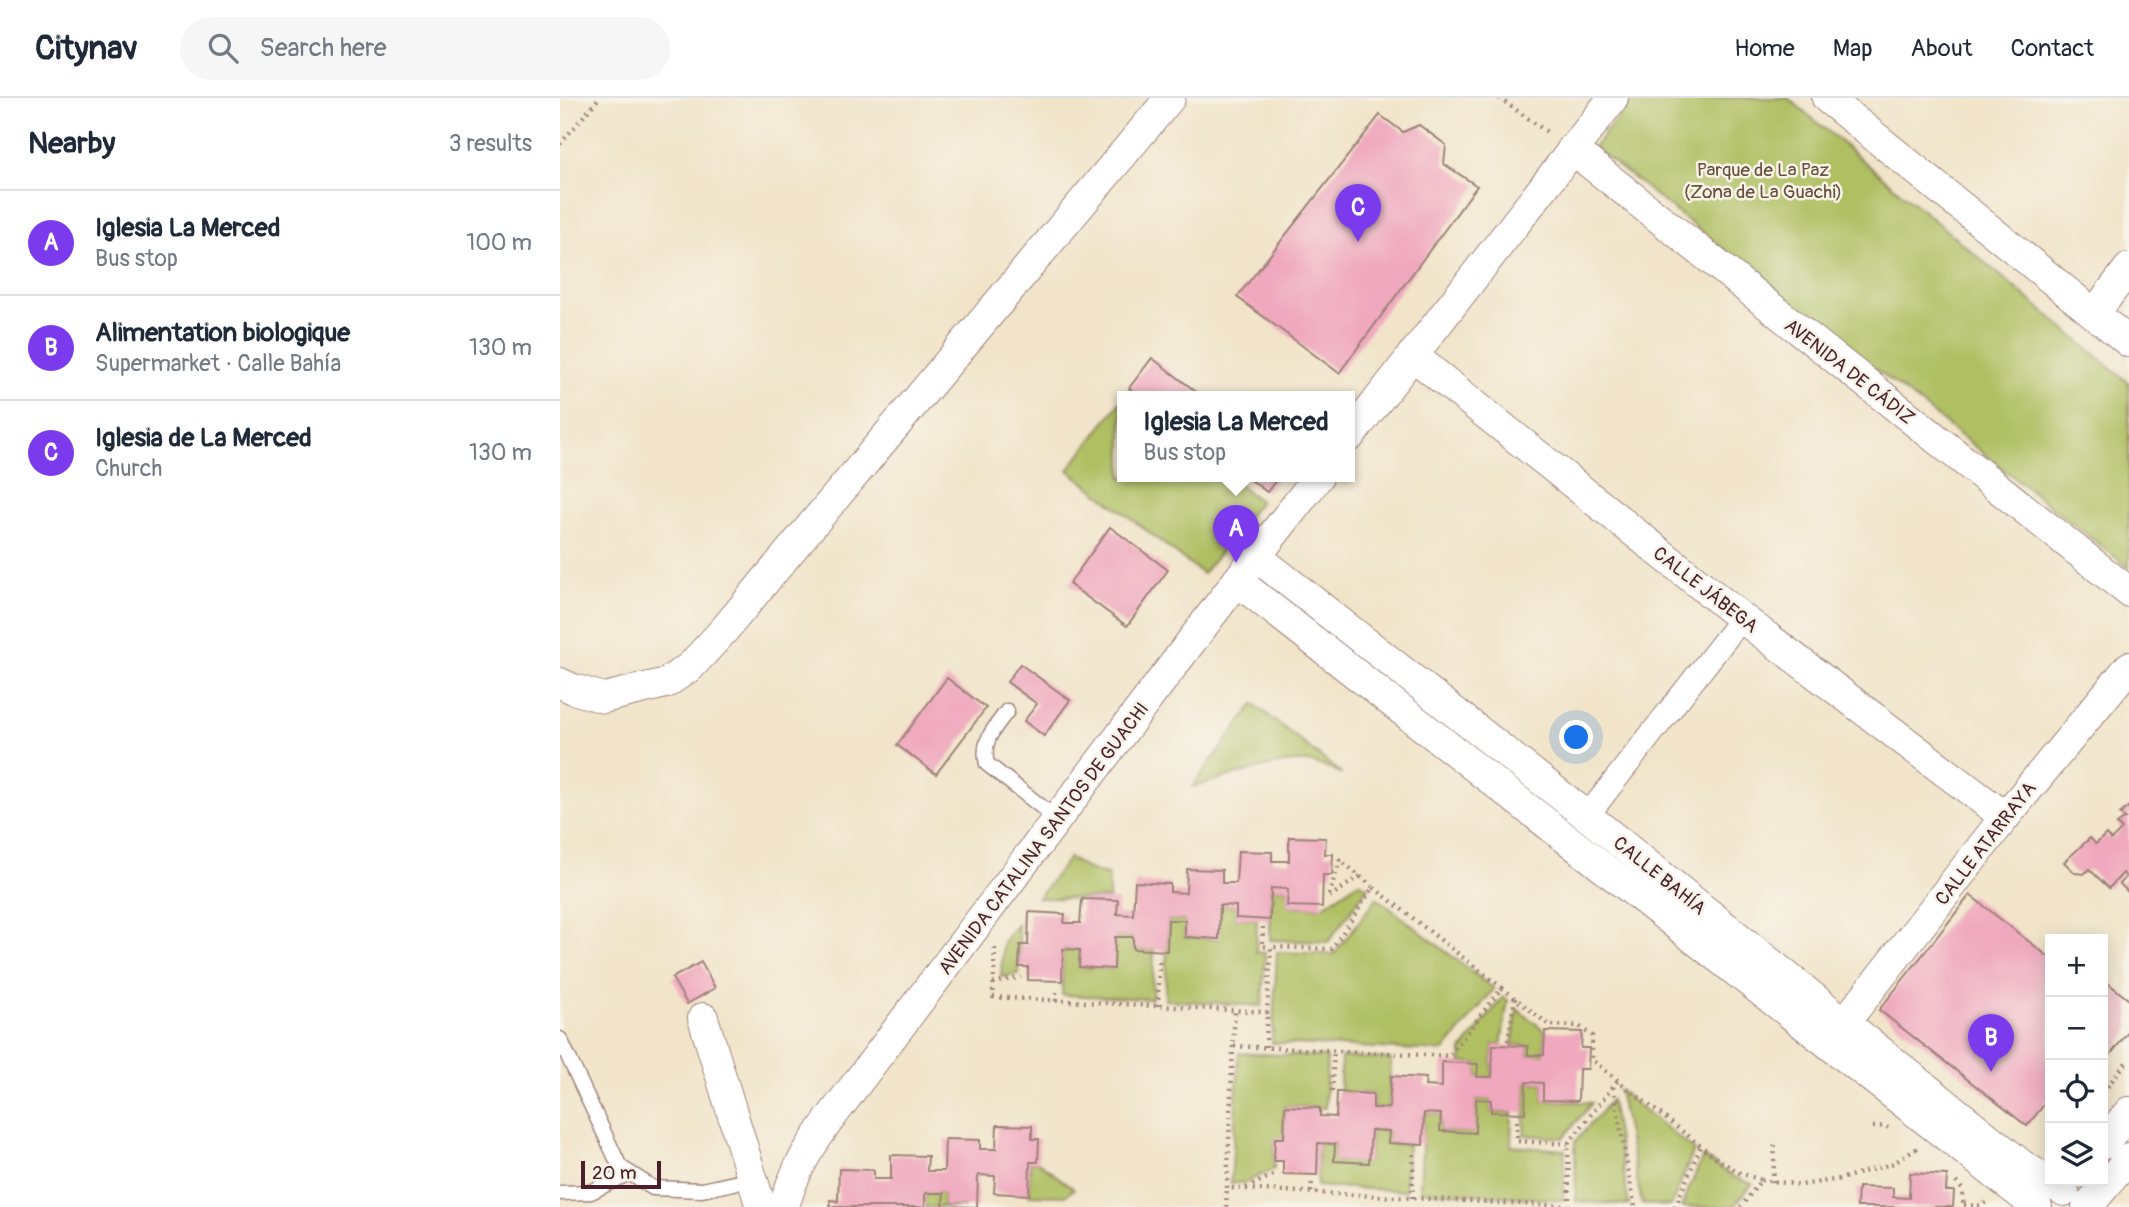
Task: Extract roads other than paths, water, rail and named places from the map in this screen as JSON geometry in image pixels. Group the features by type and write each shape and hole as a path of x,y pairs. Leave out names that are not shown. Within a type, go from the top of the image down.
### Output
{"street":[{"path":"560,683 604,698 666,683 690,667 1170,98"},
{"path":"1355,429 1613,98"},
{"path":"1827,98 2129,342"},
{"name":"AVENIDA DE CÁDIZ","path":"1572,149 2129,592"},
{"path":"2094,314 2129,268"},
{"name":"CALLE JÁBEGA","path":"1412,355 1742,618 2005,817"},
{"name":"AVENIDA CATALINA SANTOS DE GUACHI","path":"784,1207 789,1187 805,1153 1314,482"},
{"name":"CALLE BAHÍA","path":"1257,557 1587,816 2022,1165 2069,1196"},
{"name":"CALLE BAHÍA","path":"1237,581 2037,1207"},
{"path":"1587,816 1742,618"},
{"name":"CALLE ATARRAYA","path":"1845,1022 2005,817 2129,667"},
{"path":"703,1018 757,1193"},
{"path":"1843,1057 1845,1022"},
{"path":"2108,1138 2129,1112"},
{"path":"2069,1196 2129,1158"}],"lane":[{"path":"1007,711 986,739 984,754 987,764 1057,819"},
{"path":"560,1039 620,1167 653,1188 757,1193"},
{"path":"560,1193 591,1192 629,1173"}],"place":[{"name":"Iglesia de La Merced","path":"1358,242"},
{"name":"Iglesia La Merced","path":"1236,563"},
{"name":"Alimentation biologique","path":"1991,1072"}],"park label":[{"name":"Parque de La Paz (Zona de La Guachi)","path":"1763,180"}]}
